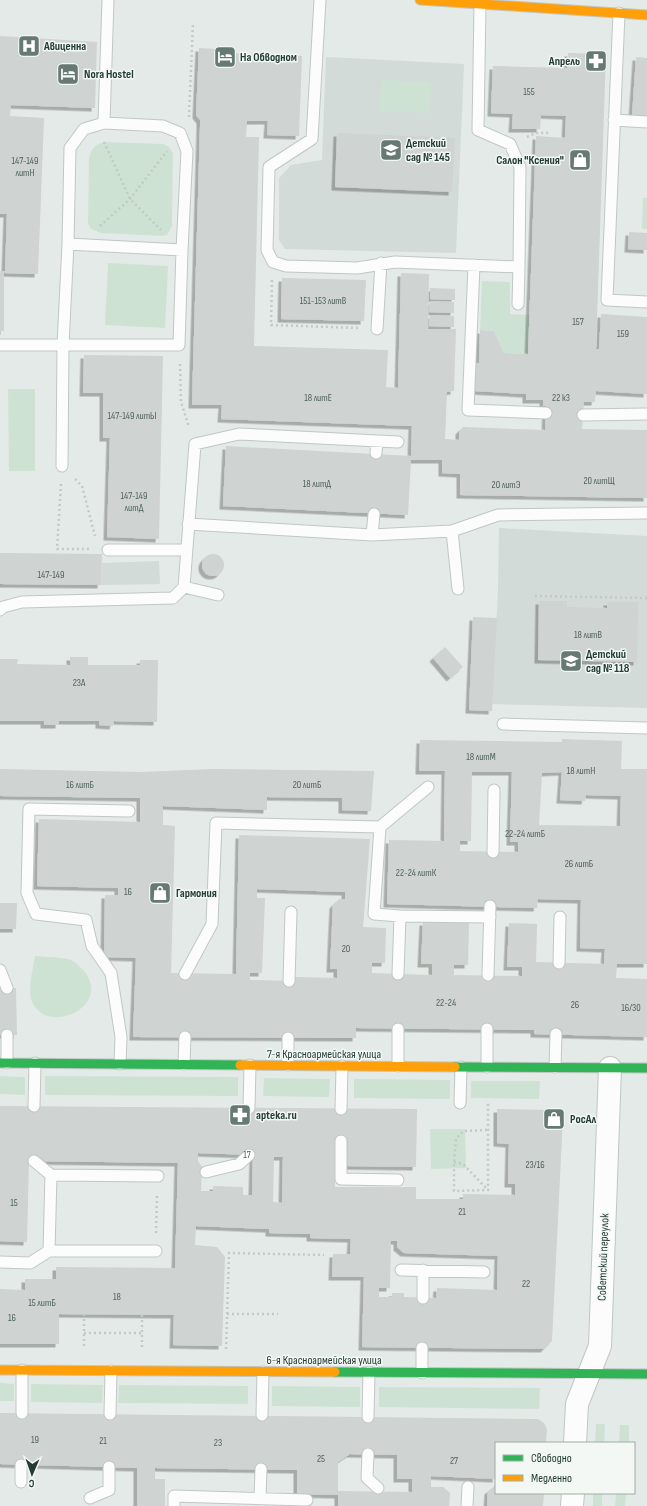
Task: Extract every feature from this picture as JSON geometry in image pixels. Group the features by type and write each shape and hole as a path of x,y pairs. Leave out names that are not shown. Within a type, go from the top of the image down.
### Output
{"street":[{"path":"420,0 647,15"},
{"name":"7-я Красноармейская улица","path":"4,1063 647,1068"},
{"name":"Советский переулок","path":"575,1442 577,1404 588,1373 600,1346 610,1068"},
{"name":"6-я Красноармейская улица","path":"0,1370 647,1374"},
{"path":"572,1506 573,1494"}],"lane":[{"path":"104,123 108,0"},
{"path":"320,0 312,139 269,167 267,250 273,262 286,266 357,268 395,262 519,267"},
{"path":"480,4 478,130 510,144 520,167 518,304"},
{"path":"618,13 607,300 647,302"},
{"path":"614,120 647,122"},
{"path":"0,345 63,345 179,345 187,151 180,133 163,126 104,123 84,129 70,148 68,244 63,345 62,466"},
{"path":"68,244 182,250"},
{"path":"377,329 381,263"},
{"path":"474,265 468,410 546,414"},
{"path":"583,415 647,414"},
{"path":"0,610 3,607 22,602 173,598 184,586 195,444 239,434 398,442"},
{"path":"376,454 377,441"},
{"path":"188,524 372,535 452,531 498,514 647,513"},
{"path":"372,535 374,514"},
{"path":"452,531 458,589"},
{"path":"108,550 186,550"},
{"path":"184,586 218,595"},
{"path":"503,724 647,728"},
{"path":"185,974 212,924 216,824 380,827 428,787"},
{"path":"493,852 494,790"},
{"path":"120,1064 121,1037 111,973 92,946 86,920 36,914 28,893 29,808 129,811"},
{"path":"380,827 374,914 400,916 490,912 488,975"},
{"path":"289,981 291,912"},
{"path":"398,974 400,916"},
{"path":"559,963 560,917"},
{"path":"0,970 7,988"},
{"path":"398,1029 398,1066"},
{"path":"487,1029 487,1067"},
{"path":"555,1067 556,1034"},
{"path":"4,1063 8,1035"},
{"path":"184,1064 185,1037"},
{"path":"288,1038 288,1065"},
{"path":"34,1106 35,1063"},
{"path":"249,1108 250,1065"},
{"path":"341,1109 342,1066"},
{"path":"460,1103 461,1067"},
{"path":"341,1141 341,1179 398,1180"},
{"path":"206,1172 239,1164 249,1155"},
{"path":"34,1161 51,1175 158,1176"},
{"path":"49,1251 51,1175"},
{"path":"0,1262 30,1263 49,1251 156,1251"},
{"path":"402,1270 484,1272"},
{"path":"423,1270 423,1298"},
{"path":"422,1348 422,1373"},
{"path":"22,1370 22,1413"},
{"path":"110,1414 111,1370"},
{"path":"262,1415 263,1372"},
{"path":"368,1417 369,1372"},
{"path":"368,1454 367,1478 378,1488"},
{"path":"21,1465 21,1482"},
{"path":"90,1498 108,1490 109,1467"},
{"path":"260,1498 261,1469"},
{"path":"467,1506 468,1487"},
{"path":"174,1506 174,1496 307,1500"}],"path":[{"path":"80,244 130,199 180,133 188,120 193,24"},
{"path":"104,123 104,142 130,199 182,250"},
{"path":"273,262 271,325 377,329"},
{"path":"179,345 181,402 195,444"},
{"path":"62,466 82,486 95,535 108,550"},
{"path":"62,466 57,549 108,550"},
{"path":"535,596 647,598"},
{"path":"488,1103 488,1190"},
{"path":"487,1130 463,1132 456,1139 454,1190 488,1190"},
{"path":"454,1162 463,1164 488,1190"},
{"path":"156,1251 158,1176"},
{"path":"226,1371 229,1252 324,1255"},
{"path":"84,1314 84,1353"},
{"path":"142,1314 142,1353"},
{"path":"227,1314 278,1314"},
{"path":"84,1333 142,1333"}],"shaded area":[{"name":"Детский сад № 145","path":"326,57 464,64 456,253 285,249 279,240 279,178 291,165 322,160"},
{"name":"Детский сад № 118","path":"499,528 647,536 647,708 492,704 498,590"},
{"path":"159,561 160,584 101,585 102,563"}],"green space":[{"path":"381,80 431,82 430,113 380,111"},
{"path":"104,142 163,144 169,147 173,153 172,226 167,235 101,233 91,229 88,224 89,159 94,148"},
{"path":"643,198 647,198 647,229 642,229"},
{"path":"108,263 168,266 165,328 105,325"},
{"path":"482,281 510,282 510,314 530,315 528,354 504,353 494,331 480,330"},
{"path":"8,389 35,389 35,471 9,471"},
{"path":"35,956 68,959 77,964 85,972 91,985 90,997 83,1007 73,1014 61,1017 49,1016 38,1011 31,999 30,994"},
{"path":"0,1076 25,1077 25,1095 0,1094"},
{"path":"45,1076 238,1077 238,1096 45,1095"},
{"path":"264,1078 330,1079 329,1097 263,1096"},
{"path":"354,1079 450,1080 450,1099 354,1098"},
{"path":"471,1081 540,1081 539,1099 471,1098"},
{"path":"430,1129 465,1129 466,1168 431,1169"},
{"path":"0,1383 14,1384 14,1401 0,1401"},
{"path":"31,1384 103,1385 102,1403 31,1402"},
{"path":"119,1385 248,1386 248,1404 118,1403"},
{"path":"272,1386 360,1387 360,1407 272,1406"},
{"path":"379,1387 540,1388 539,1409 379,1407"},
{"path":"596,1424 605,1424 604,1442 595,1442"},
{"path":"620,1425 629,1425 629,1442 619,1442"},
{"path":"593,1494 602,1494 602,1506 593,1506"},
{"path":"616,1494 626,1494 625,1506 615,1506"}],"building":[{"path":"0,36 97,42 95,108 11,105 10,116 44,118 38,274 4,273 4,331 0,331 0,271 5,271 7,214 0,214"},
{"path":"199,48 232,50 232,53 302,56 299,136 267,135 268,121 247,121 246,137 259,137 254,346 388,350 386,387 398,388 401,273 429,274 428,329 456,329 454,391 447,392 445,439 459,440 459,431 463,427 545,430 546,406 543,406 543,400 526,400 526,394 474,391 476,363 479,363 480,330 494,331 504,353 528,354 536,136 565,138 566,116 541,115 540,129 512,129 513,114 491,113 493,66 567,68 568,53 606,54 596,349 599,349 601,314 647,317 647,394 596,391 595,402 584,402 582,429 647,430 647,498 460,495 460,474 442,473 442,460 411,460 408,515 223,506 226,446 411,456 412,426 221,419 222,405 192,405 200,127 200,120 196,115"},
{"path":"636,57 647,58 647,117 632,116"},
{"path":"337,133 455,138 452,192 335,187"},
{"path":"629,232 647,233 647,250 628,249"},
{"path":"282,278 366,280 364,321 281,319"},
{"path":"430,288 455,289 455,300 430,299"},
{"path":"430,301 454,302 454,313 429,312"},
{"path":"430,315 454,316 454,327 429,326"},
{"path":"84,355 163,356 159,539 107,537 110,438 103,438 103,393 83,393"},
{"path":"0,553 102,554 101,585 0,584"},
{"path":"213,554 221,557 224,565 221,573 213,576 205,573 202,565 205,557"},
{"path":"539,601 567,601 567,607 607,608 607,602 638,602 637,662 538,660"},
{"path":"473,617 497,618 492,711 469,710"},
{"path":"445,647 463,667 450,678 433,658"},
{"path":"70,657 88,657 88,665 140,665 140,660 158,660 157,722 114,721 113,726 99,725 99,721 59,721 59,725 44,725 44,721 0,721 0,659 18,659 17,664 70,665"},
{"path":"562,739 622,741 621,769 647,769 647,964 617,964 616,978 647,979 647,1037 534,1034 534,1030 356,1028 356,1038 133,1037 136,958 104,957 105,895 118,895 118,888 37,886 39,819 140,822 140,798 0,796 0,769 141,772 214,769 374,771 371,811 342,810 342,798 267,797 267,810 163,806 163,825 175,826 171,973 236,974 239,835 370,839 363,927 386,928 385,963 372,963 372,973 432,975 432,964 421,964 423,922 469,923 468,965 454,965 454,975 522,976 522,967 507,967 509,923 537,924 536,962 604,964 605,949 580,948 581,900 538,899 537,908 387,904 389,840 444,841 445,771 419,771 420,740 562,742","holes":["472,772 512,772 510,842 518,842 518,852 460,851 460,841 471,841","562,772 560,800 585,801 586,795 621,796 620,826 539,825 542,773","257,889 345,892 345,899 339,899 333,905 330,969 337,969 337,978 295,977 295,981 250,980 250,973 262,973 265,898 257,898"]},
{"path":"0,903 17,903 16,929 0,929"},
{"path":"0,988 16,988 17,1035 0,1035"},
{"path":"0,1106 417,1109 416,1167 347,1166 348,1141 336,1141 335,1187 416,1187 416,1199 463,1199 463,1194 515,1195 515,1184 508,1184 509,1144 497,1143 497,1109 555,1110 563,1116 552,1341 544,1349 362,1347 364,1277 332,1277 333,1254 350,1254 351,1239 310,1238 310,1234 269,1233 269,1229 196,1226 195,1245 217,1247 225,1257 222,1346 173,1345 174,1315 59,1314 59,1344 0,1344 0,1289 25,1290 25,1279 56,1279 56,1267 175,1268 178,1163 29,1161 27,1242 0,1241","holes":["198,1153 253,1155 252,1195 243,1195 243,1187 213,1186 213,1191 201,1191 202,1167 198,1161","274,1157 283,1157 282,1203 273,1202","391,1241 397,1241 397,1247 404,1253 498,1256 497,1290 437,1288 436,1298 404,1297 404,1293 392,1293 392,1297 379,1297 379,1288 390,1288"]},
{"path":"0,1413 538,1419 544,1423 547,1429 546,1442 495,1442 495,1479 431,1476 431,1487 443,1487 450,1493 449,1506 338,1506 338,1495 297,1494 297,1470 155,1468 155,1479 165,1479 165,1506 137,1506 137,1468 0,1464","holes":["350,1454 397,1455 397,1479 412,1479 412,1492 338,1491 338,1462"]},
{"path":"495,1486 495,1494 544,1494 543,1506 487,1506 488,1491"}],"traffic: fast":[{"path":"0,1063 240,1065"},
{"path":"455,1067 647,1068"},
{"path":"335,1372 647,1374"}],"traffic: slow":[{"path":"420,0 647,15"},
{"path":"240,1065 455,1067"},
{"path":"0,1370 335,1372"}],"place":[{"name":"Авиценна","path":"29,46"},
{"name":"На Обводном","path":"225,57"},
{"name":"Апрель","path":"596,61"},
{"name":"Nora Hostel","path":"68,74"},
{"name":"Детский сад № 145","path":"391,150"},
{"name":"Салон \"Ксения\"","path":"580,160"},
{"name":"Детский сад № 118","path":"571,661"},
{"name":"Гармония","path":"160,893"},
{"name":"apteka.ru","path":"240,1115"},
{"name":"РосАл","path":"554,1119"}]}
